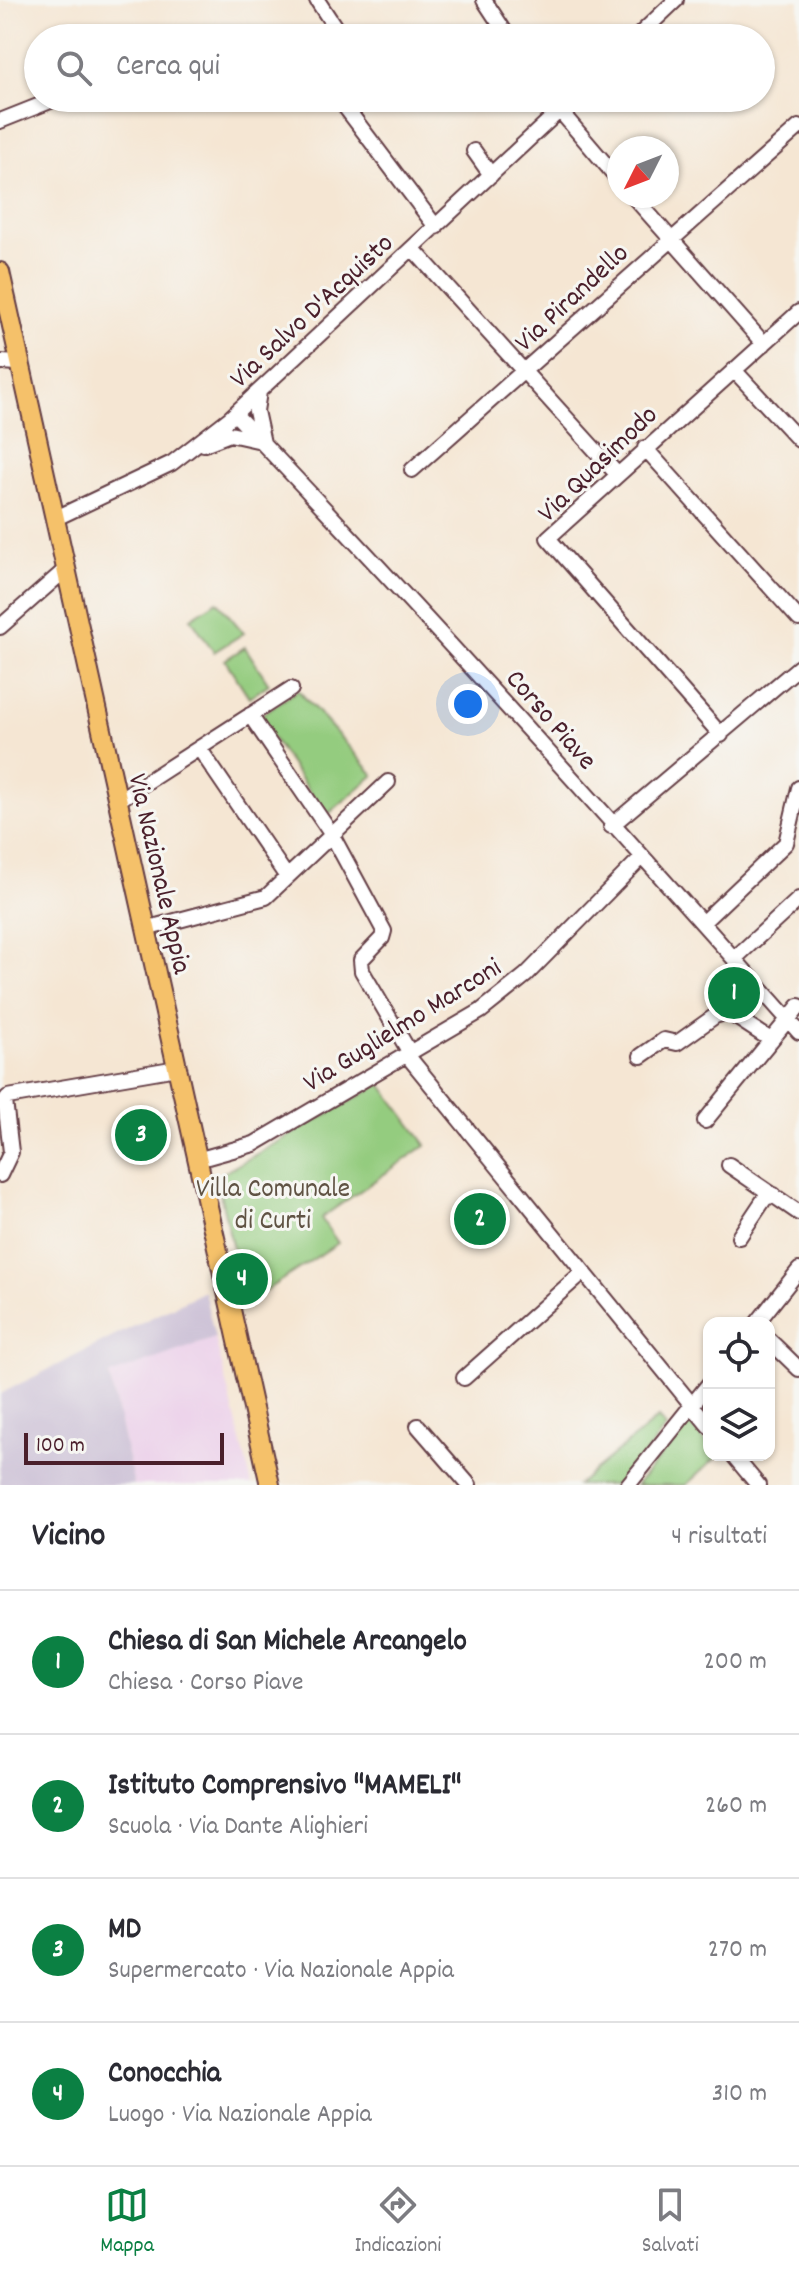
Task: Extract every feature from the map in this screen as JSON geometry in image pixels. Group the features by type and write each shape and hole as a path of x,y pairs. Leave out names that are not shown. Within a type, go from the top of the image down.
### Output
{"main road":[{"name":"Via Nazionale Appia","path":"0,272 270,1485"}],"street":[{"path":"317,0 333,24"},
{"path":"484,0 500,24"},
{"path":"651,24 676,0"},
{"path":"0,121 24,111"},
{"path":"349,112 436,227"},
{"path":"559,112 607,166"},
{"name":"Via Salvo D'Acquisto","path":"54,519 172,463 235,414 559,112"},
{"name":"Via Pirandello","path":"412,470 799,127"},
{"path":"474,151 491,175"},
{"path":"644,208 764,344"},
{"path":"413,249 523,374 617,474"},
{"name":"Via Quasimodo","path":"721,735 548,538 799,312"},
{"path":"0,362 19,363"},
{"path":"734,370 799,440"},
{"path":"259,392 256,411 263,443"},
{"name":"Corso Piave","path":"235,414 497,692 611,826 799,1032"},
{"path":"186,452 230,434 243,434 263,443"},
{"path":"645,448 799,619"},
{"path":"0,627 65,570"},
{"path":"611,826 799,667"},
{"path":"117,801 291,689"},
{"path":"250,715 332,835 385,934 361,960 362,971 409,1054 703,1419"},
{"path":"199,748 287,877"},
{"path":"145,929 266,897 388,782"},
{"path":"702,923 786,843 799,788"},
{"name":"Via Guglielmo Marconi","path":"197,1160 254,1144 481,1011 526,975 642,857"},
{"path":"734,959 799,899"},
{"path":"705,1121 786,1017 799,1006"},
{"path":"641,1056 664,1040 677,1043 715,1016 728,1012 771,1040"},
{"path":"0,1175 11,1152 5,1101 8,1097 177,1068"},
{"path":"729,1165 799,1213"},
{"path":"739,1237 765,1198 774,1195"},
{"path":"762,1317 799,1270"},
{"path":"464,1378 583,1272"},
{"path":"775,1346 799,1369"},
{"path":"628,1485 705,1389"},
{"path":"418,1426 469,1485"},
{"path":"738,1461 758,1485"}],"shaded area":[{"path":"204,1291 215,1338 109,1375 134,1485 0,1485 0,1394"},
{"path":"215,1338 252,1485 134,1485 109,1374"}],"green space":[{"path":"217,601 244,633 214,652 191,618"},
{"path":"245,647 269,684 249,697 225,660"},
{"path":"298,690 374,775 326,816 258,717"},
{"name":"Villa Comunale di Curti","path":"381,1084 426,1145 321,1218 338,1243 245,1304 241,1287 237,1287 237,1266 216,1177"},
{"path":"658,1418 666,1427 621,1485 577,1485"},
{"path":"689,1423 703,1439 703,1461 712,1461 686,1485 636,1485"}],"place":[{"name":"Chiesa di San Michele Arcangelo","path":"734,993"},
{"name":"MD","path":"141,1135"},
{"name":"Istituto Comprensivo \"MAMELI\"","path":"480,1219"},
{"name":"Conocchia","path":"242,1279"}]}
